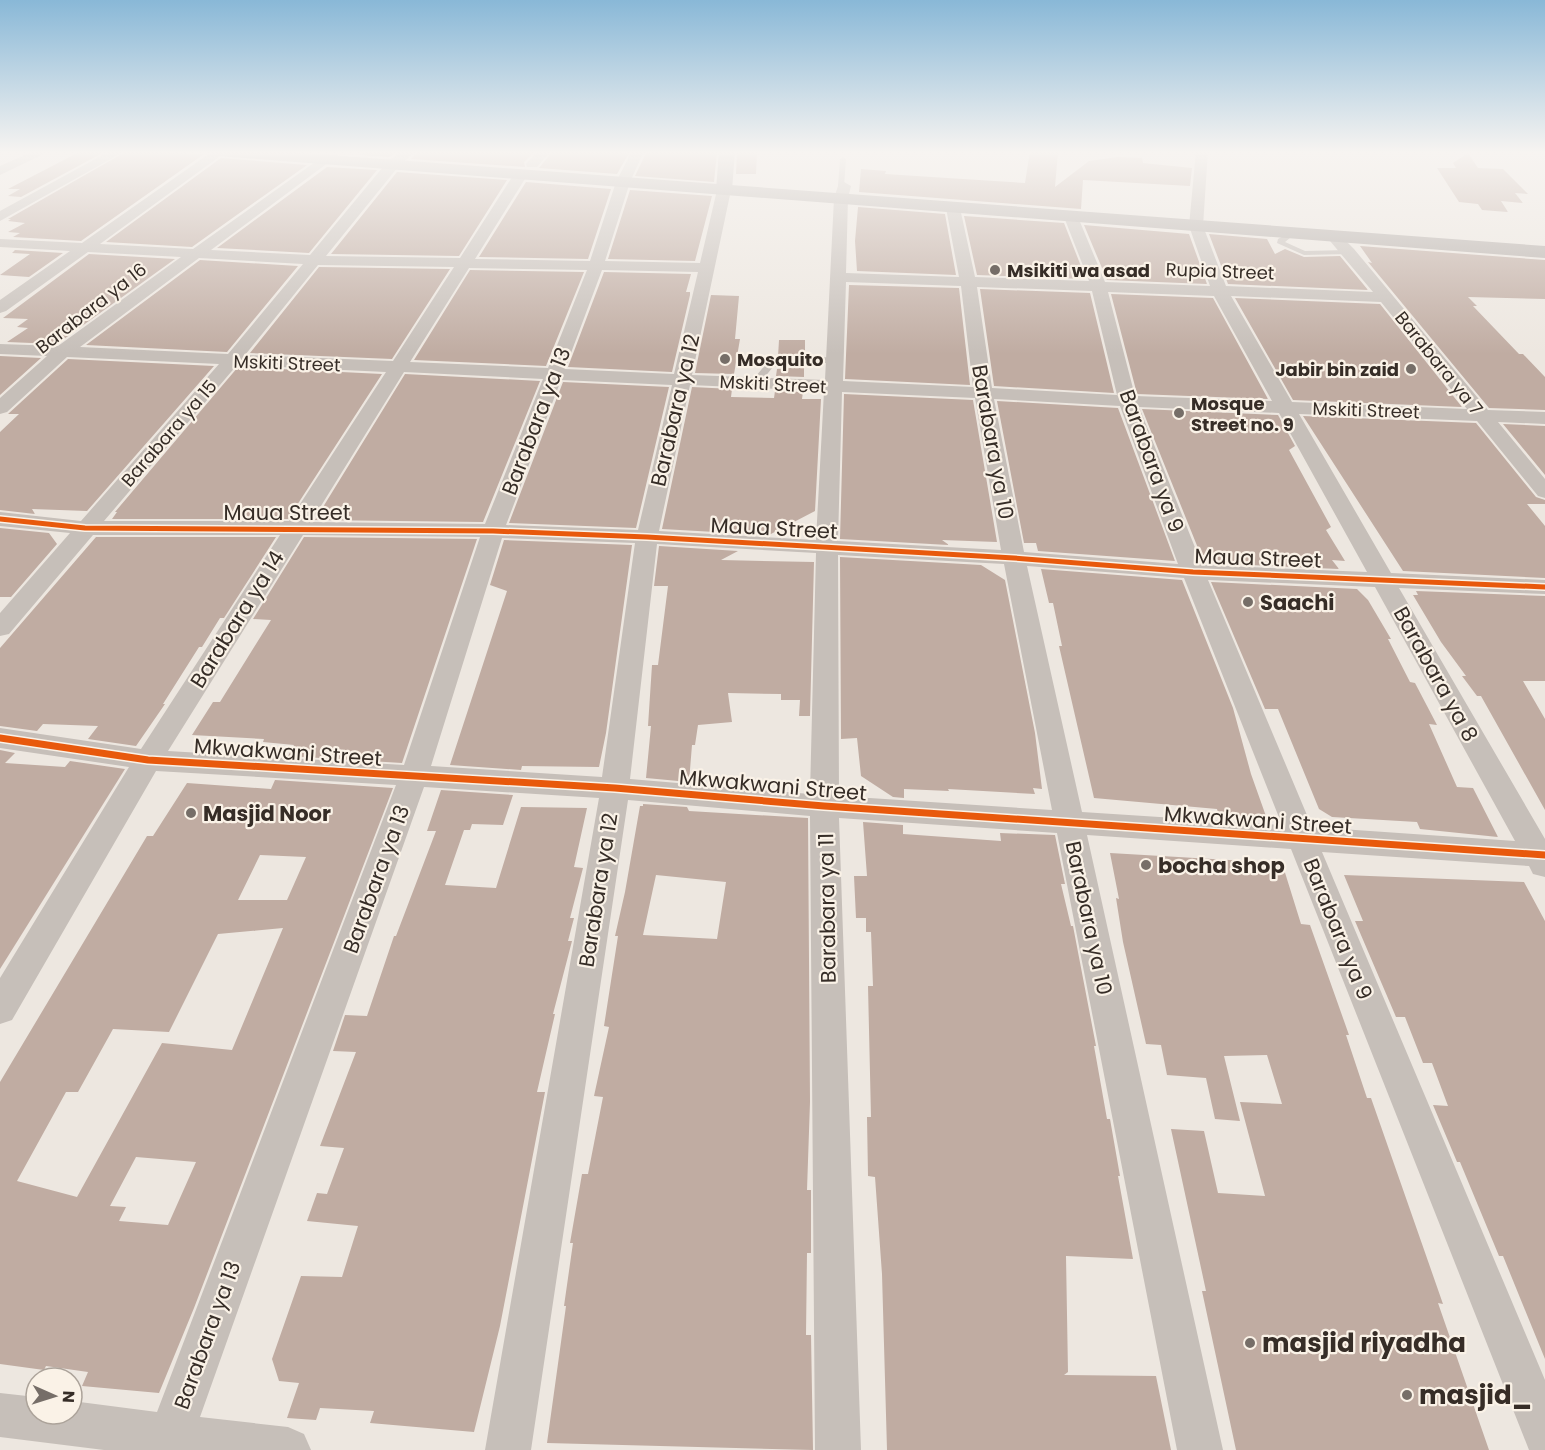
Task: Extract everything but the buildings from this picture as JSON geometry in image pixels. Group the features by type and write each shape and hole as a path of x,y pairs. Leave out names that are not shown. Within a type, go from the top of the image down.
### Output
{"main road":[{"path":"1175,219 1545,239"},
{"path":"1193,219 1292,233 1545,252"}],"street":[{"path":"0,308 126,219"},
{"name":"Barabara ya 16","path":"0,408 62,352 242,219"},
{"name":"Barabara ya 15","path":"0,628 351,219"},
{"name":"Barabara ya 14","path":"0,1009 148,760 494,219"},
{"name":"Barabara ya 13","path":"167,1444 414,776 493,531 613,219"},
{"name":"Barabara ya 12","path":"508,1450 615,788 647,537 718,219"},
{"name":"Barabara ya 11","path":"838,1450 825,806 827,547 840,219"},
{"name":"Barabara ya 10","path":"955,219 968,282 983,393 1014,558 1200,1450"},
{"name":"Barabara ya 9","path":"1072,219 1099,287 1128,403 1193,572 1545,1434"},
{"name":"Barabara ya 8","path":"1196,219 1219,290 1543,858"},
{"name":"Barabara ya 7","path":"1332,235 1349,252 1545,492"},
{"path":"0,243 316,260 707,268"},
{"name":"Rupia Street","path":"838,277 1386,297"},
{"name":"Mskiti Street","path":"0,349 755,383 833,373 983,393 1128,403 1285,406 1545,418"},
{"name":"Maua Street","path":"0,519 85,528 493,531 647,537 1014,558 1193,572 1545,587"},
{"name":"Mkwakwani Street","path":"0,738 148,760 615,788 825,806 1543,858"},
{"path":"0,1415 167,1444 288,1450"}],"lane":[{"path":"1292,233 1281,243 1304,253 1349,252"},
{"path":"755,383 770,365 780,362 833,373"}],"cycle path":[{"path":"0,519 85,528 493,531 647,537 1014,558 1193,572 1545,587"},
{"path":"0,738 148,760 615,788 824,806 1545,855"}],"place":[{"name":"Msikiti wa asad","path":"995,270"},
{"name":"Mosquito","path":"725,359"},
{"name":"Jabir bin zaid","path":"1411,369"},
{"name":"Mosque Street no. 9","path":"1179,413"},
{"name":"Saachi","path":"1248,602"},
{"name":"Masjid Noor","path":"191,813"},
{"name":"bocha shop","path":"1146,865"},
{"name":"masjid riyadha","path":"1250,1343"},
{"name":"masjid_","path":"1407,1395"}]}
